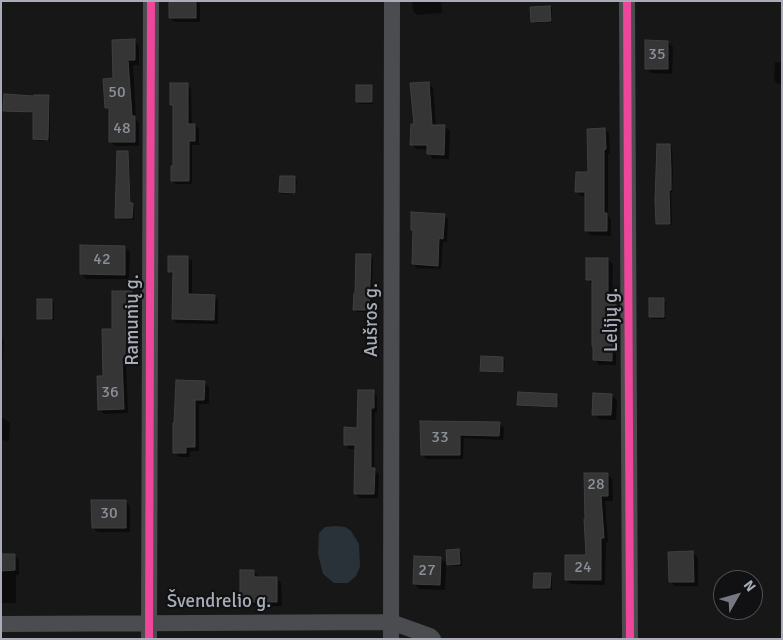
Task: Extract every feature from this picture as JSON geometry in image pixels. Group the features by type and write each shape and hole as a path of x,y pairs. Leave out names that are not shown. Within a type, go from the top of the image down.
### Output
{"street":[{"name":"Ramunių g.","path":"149,630 151,1"},
{"name":"Aušros g.","path":"391,631 392,1"},
{"name":"Lelijų g.","path":"627,1 630,639"},
{"name":"Švendrelio g.","path":"1,624 149,630 391,631 430,636 433,639"}],"shaded area":[{"path":"325,527 345,527 351,531 359,544 360,567 356,576 348,583 334,583 323,574 318,554 319,533"}],"building":[{"path":"169,1 196,1 196,18 169,18"},
{"path":"550,6 551,21 531,22 530,7"},
{"path":"135,39 135,60 128,60 132,116 135,116 135,142 109,142 109,108 105,108 103,79 113,78 112,40"},
{"path":"645,40 668,41 668,69 645,69"},
{"path":"429,82 432,125 445,125 444,155 427,154 427,145 410,145 411,124 414,124 410,83"},
{"path":"170,83 188,83 188,124 195,124 195,141 189,141 189,181 171,181 171,166 173,166 173,105 170,105"},
{"path":"356,85 372,85 372,102 356,102"},
{"path":"4,94 49,95 48,140 33,139 33,112 3,111"},
{"path":"605,128 604,213 607,213 607,231 585,231 585,192 575,192 576,172 588,172 587,129"},
{"path":"657,144 670,144 670,224 656,224"},
{"path":"117,151 128,151 130,203 133,203 132,218 115,218"},
{"path":"280,176 295,176 295,193 279,192"},
{"path":"411,212 445,214 443,239 439,238 438,266 412,264 413,230 411,230"},
{"path":"80,245 125,246 125,275 80,274"},
{"path":"356,254 371,254 369,310 353,310"},
{"path":"168,256 188,256 188,294 215,295 214,320 172,319 173,272 168,272"},
{"path":"586,258 608,258 608,304 616,304 616,324 612,324 612,361 593,360 592,280 586,280"},
{"path":"112,291 132,291 132,308 126,308 125,358 122,358 124,409 98,410 97,376 103,376 102,329 112,329"},
{"path":"649,298 664,298 664,317 649,317"},
{"path":"37,299 52,299 52,319 37,319"},
{"path":"481,356 503,357 503,372 480,371"},
{"path":"176,380 205,381 204,400 195,400 195,447 186,447 186,453 173,453"},
{"path":"358,390 374,390 374,408 371,408 371,468 375,468 374,494 354,494 355,445 344,445 344,427 357,428"},
{"path":"518,392 557,394 557,407 517,405"},
{"path":"593,393 612,394 611,415 592,415"},
{"path":"420,421 500,422 499,436 460,435 460,455 421,455"},
{"path":"584,473 608,473 608,496 601,496 604,538 601,538 601,580 565,580 565,555 586,555"},
{"path":"91,500 126,500 126,528 92,528"},
{"path":"459,549 460,564 447,565 446,550"},
{"path":"693,551 694,582 669,582 668,552"},
{"path":"1,554 15,554 15,570 1,571"},
{"path":"414,556 441,557 440,585 413,584"},
{"path":"240,570 254,570 254,577 277,577 277,602 240,602"},
{"path":"534,573 551,573 550,588 533,588"}],"cycle path":[{"path":"149,639 151,1"},
{"path":"627,1 630,639"}]}
